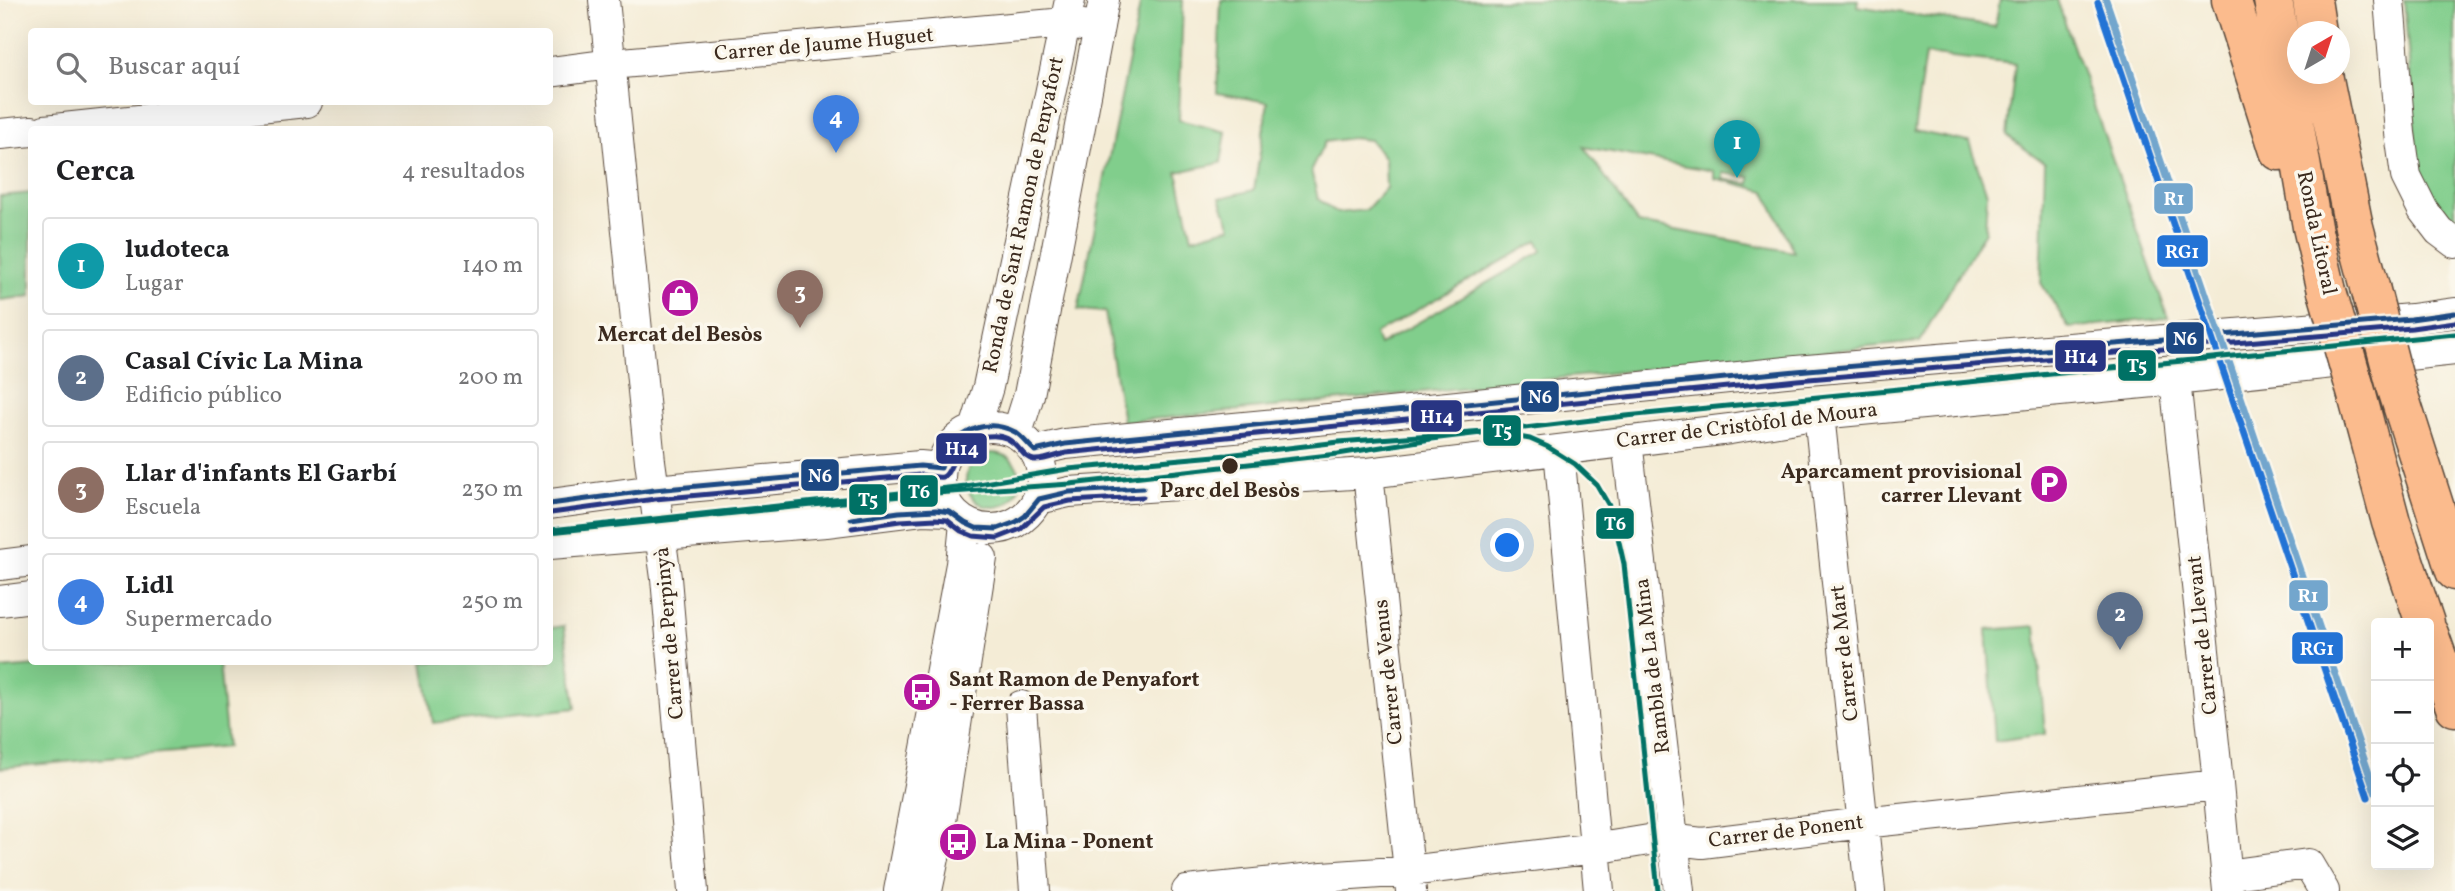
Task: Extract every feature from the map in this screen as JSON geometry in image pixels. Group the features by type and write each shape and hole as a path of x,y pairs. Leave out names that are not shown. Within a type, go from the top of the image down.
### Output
{"highway":[{"path":"2231,0 2278,150 2312,227"},
{"name":"Ronda Litoral","path":"2273,0 2312,227 2327,291 2391,522 2423,618"},
{"path":"2312,0 2315,21"},
{"name":"Ronda Litoral","path":"2325,84 2354,227 2395,383 2455,571"},
{"path":"2434,648 2455,707"}],"street":[{"name":"Carrer de Perpinyà","path":"604,0 654,490 661,534 693,891"},
{"path":"2389,0 2406,176 2423,210 2447,237"},
{"name":"Carrer de Jaume Huguet","path":"553,72 1067,12 1102,14"},
{"name":"Ronda de Sant Ramon de Penyafort","path":"975,429 990,378 1067,12"},
{"name":"Ronda de Sant Ramon de Penyafort","path":"1026,442 1029,395 1102,14"},
{"path":"82,126 279,105"},
{"path":"0,134 28,131"},
{"path":"927,891 939,834 981,570 966,521 944,500 941,468 945,453 957,439 975,429 998,427 1026,442 1065,443 1796,371 2411,319 2455,313"},
{"name":"Carrer de Cristòfol de Moura","path":"1039,499 1069,492 1368,473 1730,429 1819,414 2455,350"},
{"name":"Carrer de Llevant","path":"2175,380 2227,883"},
{"name":"Carrer de Mart","path":"1819,414 1870,891"},
{"name":"Rambla de La Mina","path":"1628,441 1679,891"},
{"path":"553,544 826,522 922,510 1002,529 1018,522 1032,510 1039,499 1043,482 1041,464 1026,442"},
{"path":"1559,450 1599,891"},
{"path":"553,503 654,490 920,466 941,468"},
{"name":"Carrer de Venus","path":"1368,473 1410,881"},
{"path":"899,891 961,564 966,521"},
{"path":"0,565 28,562"},
{"path":"0,601 28,598"},
{"path":"1021,706 1035,891"},
{"name":"Carrer de Ponent","path":"1187,891 1410,881 1661,838 1702,843 2218,785"},
{"path":"2227,883 2308,864 2324,891"}],"green space":[{"path":"1141,0 1183,0 1179,120 1226,132 1221,163 1177,172 1192,238 1231,227 1220,198 1254,190 1268,102 1217,93 1221,0 1858,0 1857,6 1995,27 2000,0 2057,0 2168,318 2069,328 2041,283 2045,163 2007,136 2015,64 1925,54 1914,131 1969,142 1987,194 1985,231 1919,342 1123,422 1105,312 1078,310","holes":["1351,138 1370,140 1385,158 1386,188 1366,210 1337,213 1318,199 1311,170 1325,142","1584,147 1714,171 1714,178 1765,191 1794,252 1638,223","1723,173 1750,177 1750,184 1723,179","1538,241 1542,251 1379,345 1375,334"]},
{"path":"2404,0 2455,0 2455,220 2446,213 2427,187 2417,161"},
{"path":"28,193 28,296 0,300 0,196"},
{"path":"993,453 1012,461 1020,480 1012,499 993,507 974,499 966,480 974,461"},
{"path":"564,626 576,708 433,723 423,665 553,665 553,628"},
{"path":"2036,626 2045,734 1995,741 1987,630"},
{"path":"50,665 219,665 227,747 0,768 0,669"}],"transit line":[{"name":"R1","path":"2106,0 2371,779"},
{"name":"RG1","path":"2098,3 2368,797"},
{"name":"N6","path":"553,504 654,490 920,466 941,468 952,446 979,427 1003,427 1015,432 1035,451 1065,444 1796,371 2411,319 2455,313"},
{"name":"H14","path":"553,513 655,499 920,475 942,477 946,475 964,446 982,437 1003,437 1029,458 1038,460 1066,453 1797,380 2412,328 2455,322"},
{"name":"T5","path":"553,532 921,494 1070,484 1338,454 1431,439 1626,416 2455,334"},
{"name":"T6","path":"553,530 966,486 1068,469 1339,442 1484,431 1530,439 1575,464 1597,485 1612,511 1624,564 1658,891"},
{"name":"N6","path":"851,519 936,510 950,512 976,528 997,529 1025,516 1039,499 1069,492 1143,488"},
{"name":"H14","path":"852,528 936,519 947,520 973,536 998,538 1021,529 1044,507 1070,501 1143,497"}],"place":[{"name":"Lidl","path":"836,153"},
{"name":"ludoteca","path":"1737,178"},
{"name":"Mercat del Besòs","path":"680,298"},
{"name":"Llar d'infants El Garbí","path":"800,328"},
{"name":"Parc del Besòs","path":"1230,466"},
{"name":"Aparcament provisional carrer Llevant","path":"2049,484"},
{"name":"Casal Cívic La Mina","path":"2120,650"},
{"name":"Sant Ramon de Penyafort - Ferrer Bassa","path":"922,692"},
{"name":"La Mina - Ponent","path":"958,842"}]}
